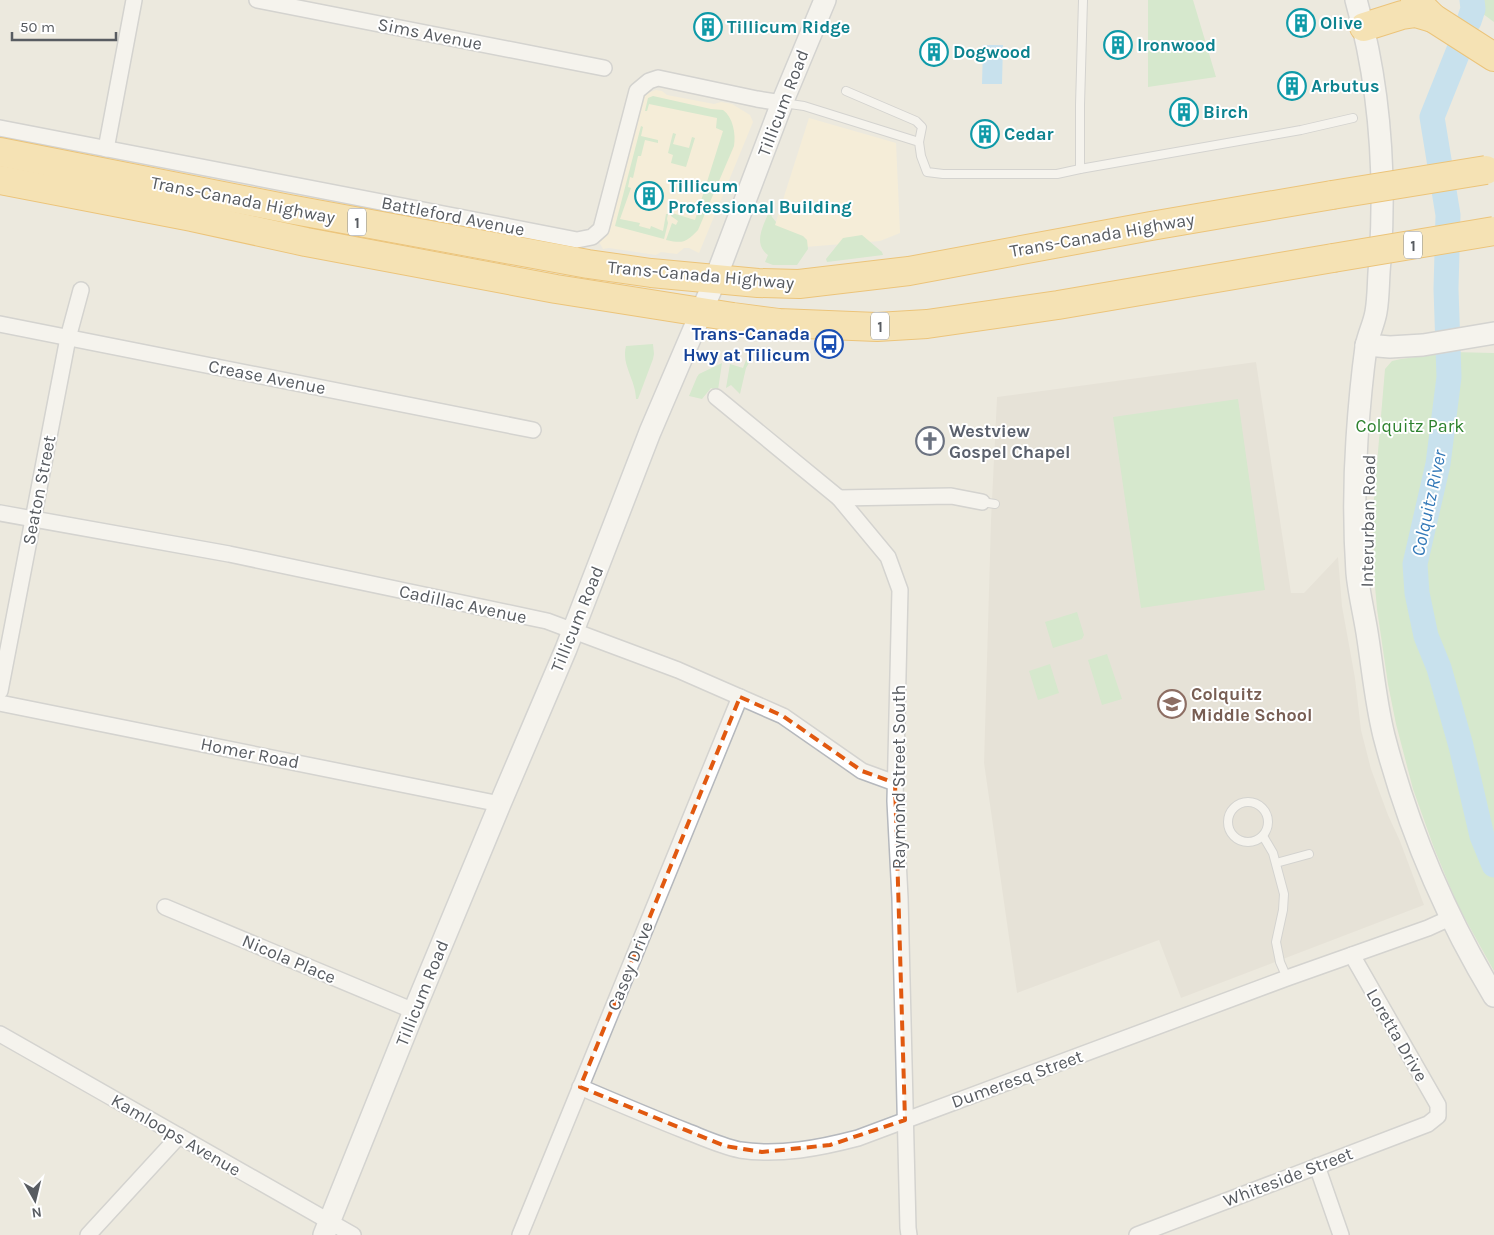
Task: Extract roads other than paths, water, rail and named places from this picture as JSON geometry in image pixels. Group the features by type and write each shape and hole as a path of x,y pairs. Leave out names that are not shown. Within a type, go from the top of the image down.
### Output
{"highway":[{"path":"1364,27 1402,15 1416,13 1424,9 1494,57"},
{"name":"Trans-Canada Highway","path":"0,152 290,209 588,264 715,280 800,284 909,271 1158,224 1490,169"},
{"name":"Trans-Canada Highway","path":"0,180 192,217 306,242 547,288 779,322 877,326 927,324 1058,305 1494,231"}],"main road":[{"name":"Tillicum Road","path":"327,1228 414,1011 573,631 650,432 715,280 782,103 825,0"},
{"name":"Interurban Road","path":"1356,0 1364,27 1374,78 1382,168 1382,231 1373,345 1371,431 1367,489 1368,641"},
{"path":"1373,345 1423,346 1485,335"},
{"name":"Interurban Road","path":"1368,641 1357,575 1355,506 1357,436 1364,374 1373,345"},
{"path":"1368,641 1373,684 1384,734 1409,820 1450,918 1494,996"}],"street":[{"path":"106,149 134,0"},
{"name":"Sims Avenue","path":"257,0 604,68"},
{"name":"Battleford Avenue","path":"0,128 577,240 592,237 601,229 637,91 649,81 658,78 782,103"},
{"name":"Seaton Street","path":"0,691 68,338 81,290"},
{"name":"Crease Avenue","path":"0,324 533,430"},
{"name":"Raymond Street South","path":"716,397 838,498 888,557 900,590 895,783 909,1235"},
{"path":"838,498 951,496 989,503"},
{"name":"Cadillac Avenue","path":"0,513 248,558 547,621 678,670 783,716 862,771 895,783"},
{"name":"Casey Drive","path":"520,1235 740,697"},
{"name":"Homer Road","path":"0,703 500,804"},
{"name":"Nicola Place","path":"164,906 414,1011"},
{"name":"Dumeresq Street","path":"580,1087 656,1120 725,1146 742,1150 782,1152 830,1145 858,1138 1287,978 1428,928 1450,918"},
{"name":"Loretta Drive","path":"1352,955 1438,1105 1438,1116"},
{"name":"Kamloops Avenue","path":"0,1034 179,1136 327,1228 353,1235"},
{"name":"Whiteside Street","path":"1136,1235 1428,1124 1438,1116"},
{"path":"88,1235 179,1136"},
{"path":"1318,1166 1341,1235"}],"lane":[{"path":"1080,169 1083,0"},
{"path":"846,91 916,121 922,127 919,142 921,156 927,172 1057,174 1300,130 1353,118"},
{"path":"782,103 804,106 919,142"},
{"path":"1247,802 1252,802 1261,807 1267,816 1268,826 1263,836 1254,842 1243,842 1234,838 1228,828 1228,818 1232,808 1247,802"},
{"path":"1263,836 1273,853 1284,894 1283,910 1276,942 1280,962 1287,978"},
{"path":"1276,863 1309,854"}],"water":[{"path":"983,45 1003,45 1002,84 982,84"}],"waterway":[{"name":"Colquitz River","path":"1469,21 1473,9 1472,0"},
{"name":"Colquitz River","path":"1460,47 1432,117 1448,215 1446,289 1449,377 1438,464 1415,564 1417,593 1426,636 1439,668 1461,746 1482,836 1494,865"}],"place":[{"name":"Olive","path":"1301,23"},
{"name":"Tillicum Ridge","path":"708,27"},
{"name":"Ironwood","path":"1118,45"},
{"name":"Dogwood","path":"934,52"},
{"name":"Arbutus","path":"1292,86"},
{"name":"Birch","path":"1184,112"},
{"name":"Cedar","path":"985,134"},
{"name":"Tillicum Professional Building","path":"649,196"},
{"name":"Trans-Canada Hwy at Tilicum","path":"829,344"},
{"name":"Westview Gospel Chapel","path":"930,441"},
{"name":"Colquitz Middle School","path":"1172,704"}],"park label":[{"name":"Colquitz Park","path":"1410,426"}]}
